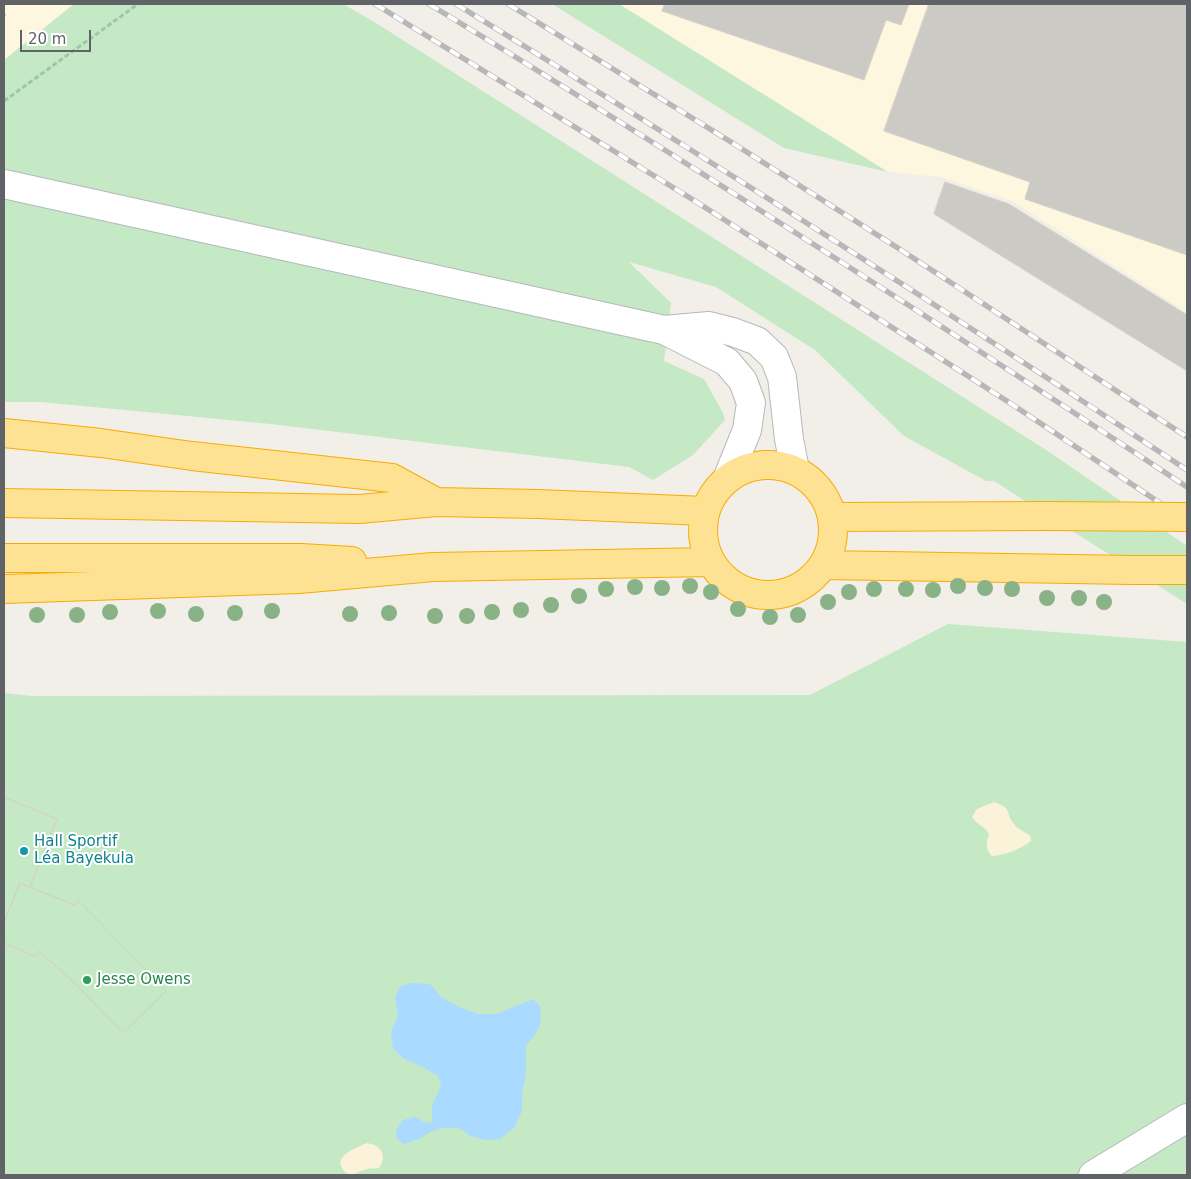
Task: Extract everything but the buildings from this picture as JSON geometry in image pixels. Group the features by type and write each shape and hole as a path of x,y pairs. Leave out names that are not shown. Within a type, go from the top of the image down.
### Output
{"highway":[{"path":"4,433 101,442 192,456 392,478 436,502"},
{"path":"4,452 101,452 192,456"},
{"path":"773,465 795,470 810,480 824,497 832,517 833,542 824,565 809,582 788,593 763,596 741,591 722,578 710,562 702,537 704,511 713,494 727,479 748,468 773,465"},
{"path":"4,503 359,509 436,502 704,511"},
{"path":"832,517 1187,517"},
{"path":"4,558 301,558 433,567"},
{"path":"4,589 298,579 433,567 710,562"},
{"path":"824,565 1187,570"}],"street":[{"path":"4,184 664,330 727,362 743,381 751,403 747,430 727,479"},
{"path":"664,330 709,326 757,341 774,357 782,377 789,439 795,470"},
{"path":"1093,1175 1187,1118"}],"path":[{"path":"4,101 138,4"}],"shaded area":[{"path":"4,4 74,4 4,60"},
{"path":"619,4 1187,4 1187,312 1012,201 941,177 888,172"}],"green space":[{"path":"74,4 343,4 376,23 1046,450 1187,546 1187,604 994,481 986,481 904,436 815,350 716,287 629,262 671,303 664,361 704,379 725,420 693,455 653,480 629,467 271,424 41,402 4,402 4,60"},
{"path":"552,4 619,4 888,172 784,148"},
{"path":"948,624 1187,642 1187,1175 4,1175 4,693 31,696 810,695"}],"sand":[{"path":"994,802 1006,809 1014,824 1030,836 1031,841 1013,851 992,856 987,846 989,834 972,817 977,809"},
{"path":"367,1143 375,1145 382,1153 383,1159 379,1168 347,1174 340,1163 341,1159 348,1152"}],"water":[{"path":"410,983 430,984 441,997 459,1007 478,1014 497,1014 533,999 540,1006 541,1018 539,1027 526,1045 522,1111 514,1128 500,1139 486,1140 470,1136 459,1128 442,1128 404,1144 397,1139 396,1131 403,1120 415,1117 426,1123 433,1122 432,1106 441,1086 438,1076 404,1059 393,1048 391,1032 398,1015 395,997 400,987"}],"railway":[{"path":"375,4 695,201 1010,403 1187,521"},
{"path":"429,4 810,242 1187,487"},
{"path":"456,4 823,234 1187,470"},
{"path":"508,4 901,250 1187,437"}],"place":[{"name":"Hall Sportif Léa Bayekula","path":"24,851"},
{"name":"Jesse Owens","path":"87,980"}]}
